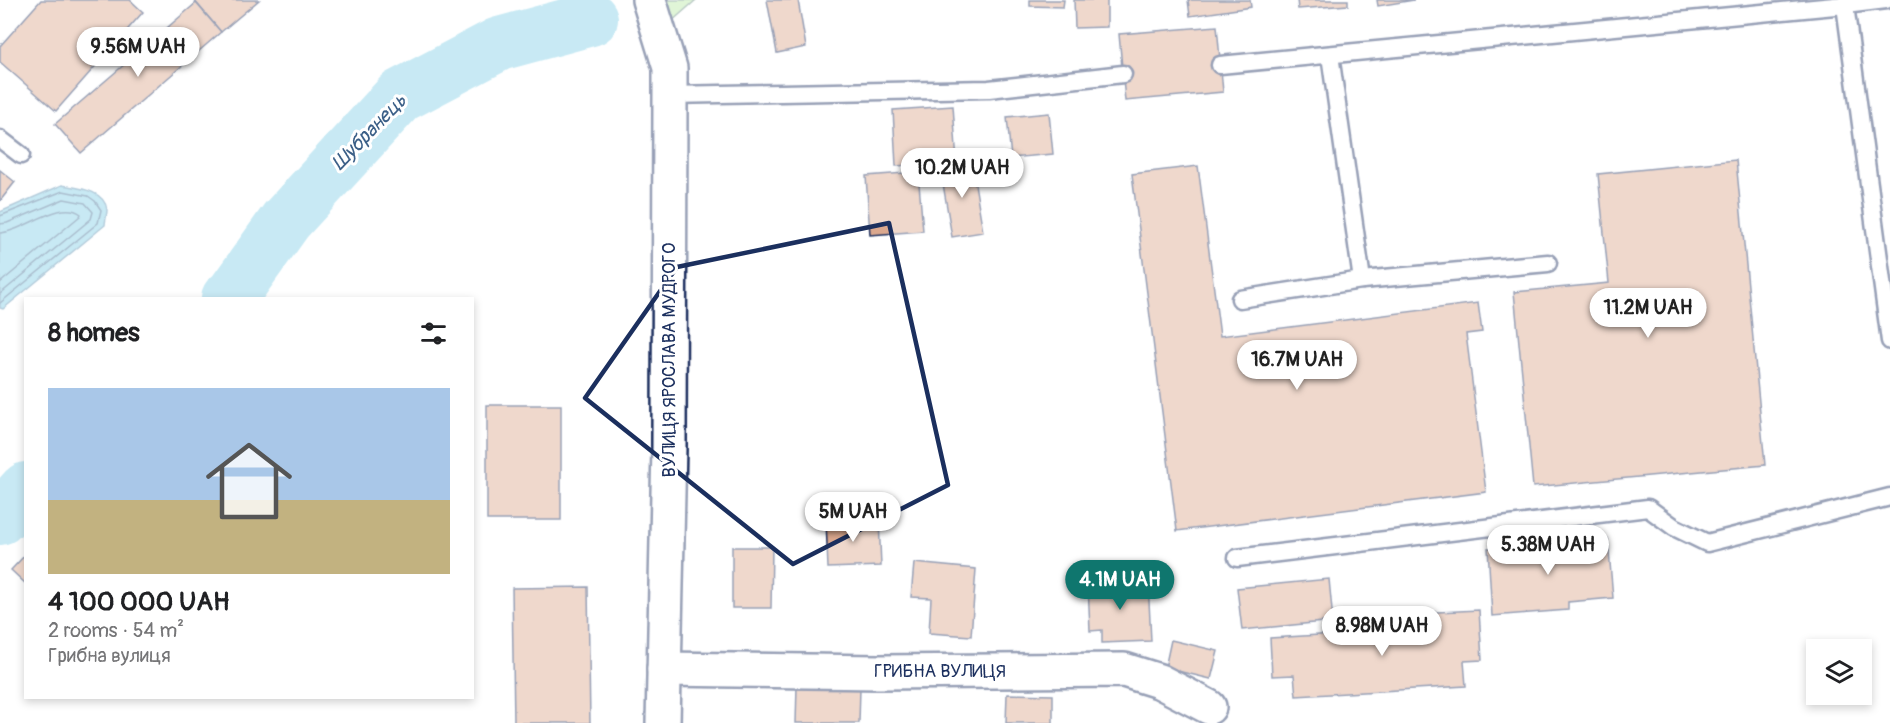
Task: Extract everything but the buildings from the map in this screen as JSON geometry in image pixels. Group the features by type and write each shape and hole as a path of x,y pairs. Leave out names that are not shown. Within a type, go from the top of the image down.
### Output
{"main road":[{"name":"ВУЛИЦЯ ЯРОСЛАВА МУДРОГО","path":"650,0 670,68 669,436 663,723"},
{"name":"ГРИБНА ВУЛИЦЯ","path":"664,669 879,672 1124,670 1159,681 1209,707"}],"lane":[{"path":"1220,65 1886,0"},
{"path":"1845,5 1890,341"},
{"path":"1330,55 1362,280"},
{"path":"670,95 988,88 1123,74"},
{"path":"0,139 21,155"},
{"path":"1240,299 1362,280 1548,263"},
{"path":"1237,558 1648,508 1674,526 1707,543 1890,497"}],"highlighted area":[{"path":"889,223 948,485 793,564 585,398 677,267"}],"green space":[{"path":"641,0 696,0 654,37"}],"water":[{"path":"62,185 90,191 101,198 107,210 105,225 3,309 0,308 0,212"}],"waterway":[{"name":"Шубранець","path":"229,297 286,220 400,96 499,44 591,19"},
{"name":"Шубранець","path":"0,518 24,491"}]}
